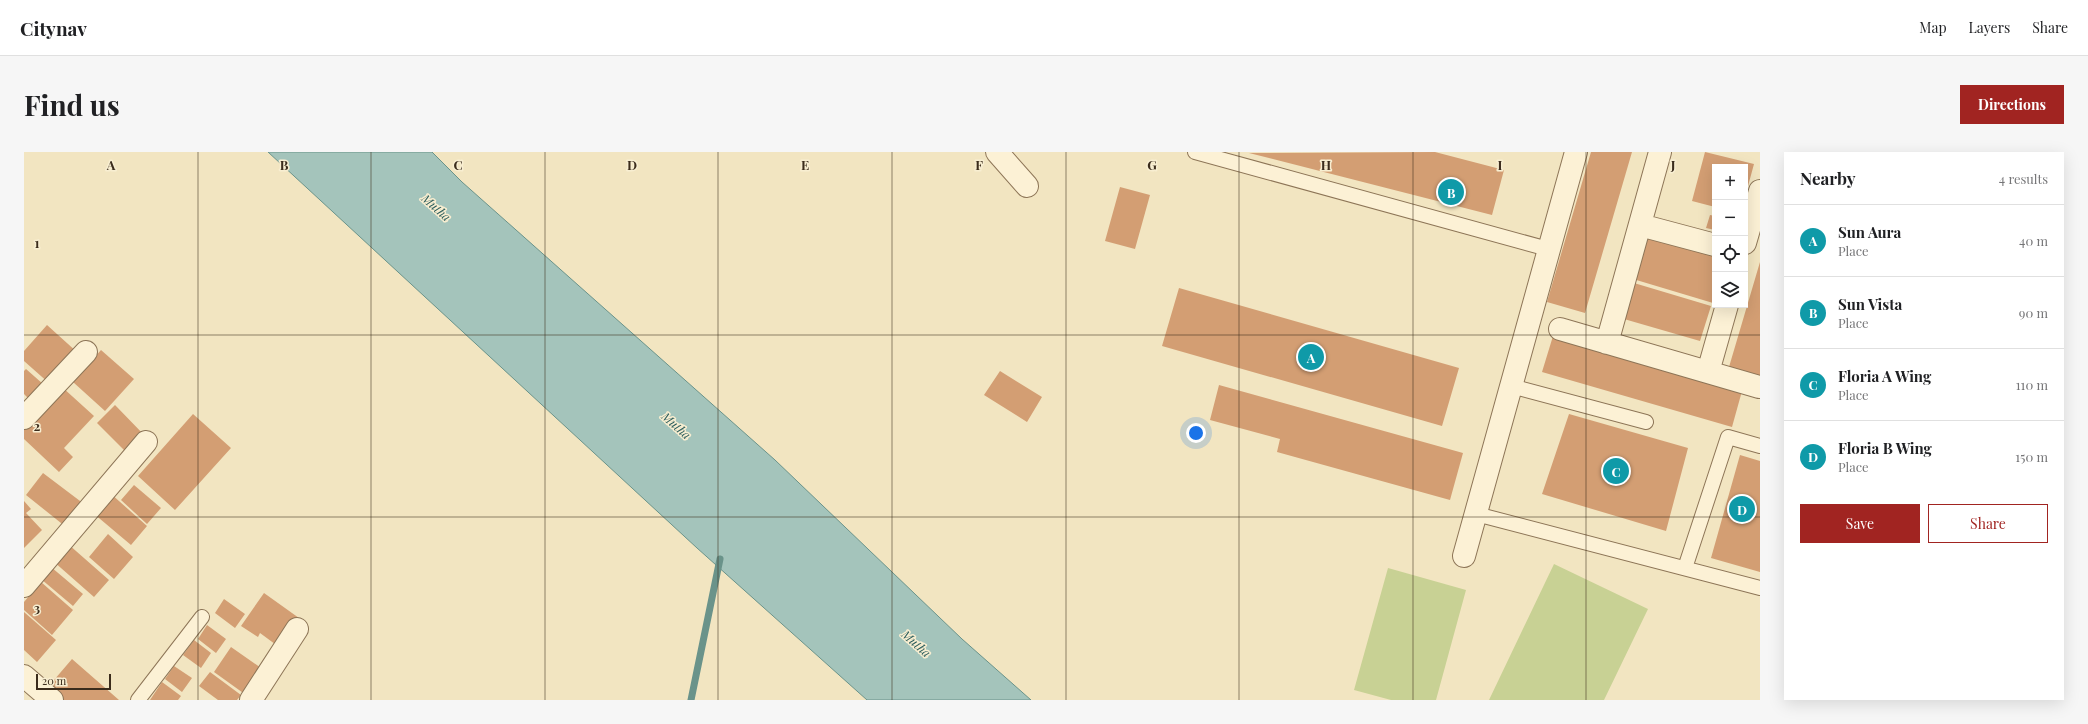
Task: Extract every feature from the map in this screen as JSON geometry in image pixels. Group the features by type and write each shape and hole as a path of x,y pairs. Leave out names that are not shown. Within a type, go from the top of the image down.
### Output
{"street":[{"path":"997,152 1027,186"},
{"path":"1464,556 1576,152"},
{"path":"1607,343 1660,152"},
{"path":"1747,236 1760,191"},
{"path":"1640,225 1712,244"},
{"path":"1708,372 1726,308"},
{"path":"1560,329 1759,387"},
{"path":"24,418 86,352"},
{"path":"24,586 146,442"},
{"path":"251,700 298,629"},
{"path":"24,676 52,700"}],"lane":[{"path":"1195,152 1548,249"},
{"path":"1511,386 1646,422"},
{"path":"1685,568 1728,437 1760,446"},
{"path":"1476,514 1760,588"},
{"path":"138,700 202,617"}],"green space":[{"path":"1554,564 1648,609 1604,700 1489,700"},
{"path":"1388,568 1466,590 1436,700 1391,700 1354,690"}],"water":[{"name":"Mutha","path":"268,152 432,152 462,182 775,460 962,639 1031,700 867,700 697,548"}],"building":[{"path":"1435,152 1504,170 1492,215 1249,153"},
{"path":"1591,152 1632,152 1585,313 1547,302"},
{"path":"1705,152 1754,164 1748,186 1748,164 1712,164 1712,206 1692,201"},
{"path":"1120,187 1150,195 1135,249 1105,241"},
{"path":"1710,215 1712,215 1712,229 1706,228"},
{"path":"1646,235 1712,254 1712,303 1633,279"},
{"path":"1760,262 1760,376 1729,367 1746,308 1748,308 1748,303"},
{"path":"1634,283 1711,306 1700,341 1624,319"},
{"path":"1179,288 1459,368 1442,426 1162,346"},
{"path":"47,325 78,353 50,384 24,361 24,351"},
{"path":"1553,336 1742,391 1732,427 1542,372"},
{"path":"101,350 134,379 105,411 73,382"},
{"path":"26,369 43,384 29,399 24,394 24,371"},
{"path":"1000,371 1042,397 1027,422 984,395"},
{"path":"1219,385 1463,453 1450,500 1277,452 1280,439 1210,420"},
{"path":"62,387 94,416 64,448 73,457 59,472 24,439 24,429"},
{"path":"115,405 147,438 129,455 97,423"},
{"path":"193,414 231,448 175,510 138,476"},
{"path":"1569,414 1688,448 1666,531 1542,494"},
{"path":"1740,455 1760,461 1760,572 1711,558"},
{"path":"43,473 84,504 66,527 26,495"},
{"path":"134,485 161,508 147,524 121,500"},
{"path":"110,493 147,526 131,545 93,513"},
{"path":"24,501 31,509 26,513 42,530 24,548"},
{"path":"108,534 133,557 114,579 89,557"},
{"path":"68,544 109,580 94,597 53,561"},
{"path":"51,567 83,594 73,606 41,579"},
{"path":"41,582 73,610 52,635 24,610 24,602"},
{"path":"264,593 299,618 279,647 260,633 258,637 241,626"},
{"path":"224,599 245,614 235,628 215,613"},
{"path":"24,612 56,640 37,662 24,650"},
{"path":"207,625 226,639 216,653 198,639"},
{"path":"194,640 211,653 201,668 183,655"},
{"path":"231,647 264,670 246,695 214,672"},
{"path":"72,659 119,700 64,700 48,687"},
{"path":"174,666 192,678 182,692 165,679"},
{"path":"210,672 241,695 237,700 218,700 199,686"},
{"path":"162,682 181,696 178,700 150,700"}],"waterway":[{"path":"691,700 720,559"}],"place":[{"name":"Sun Vista","path":"1451,192"},
{"name":"Sun Aura","path":"1311,357"},
{"name":"Floria A Wing","path":"1616,471"},
{"name":"Floria B Wing","path":"1742,509"}]}
